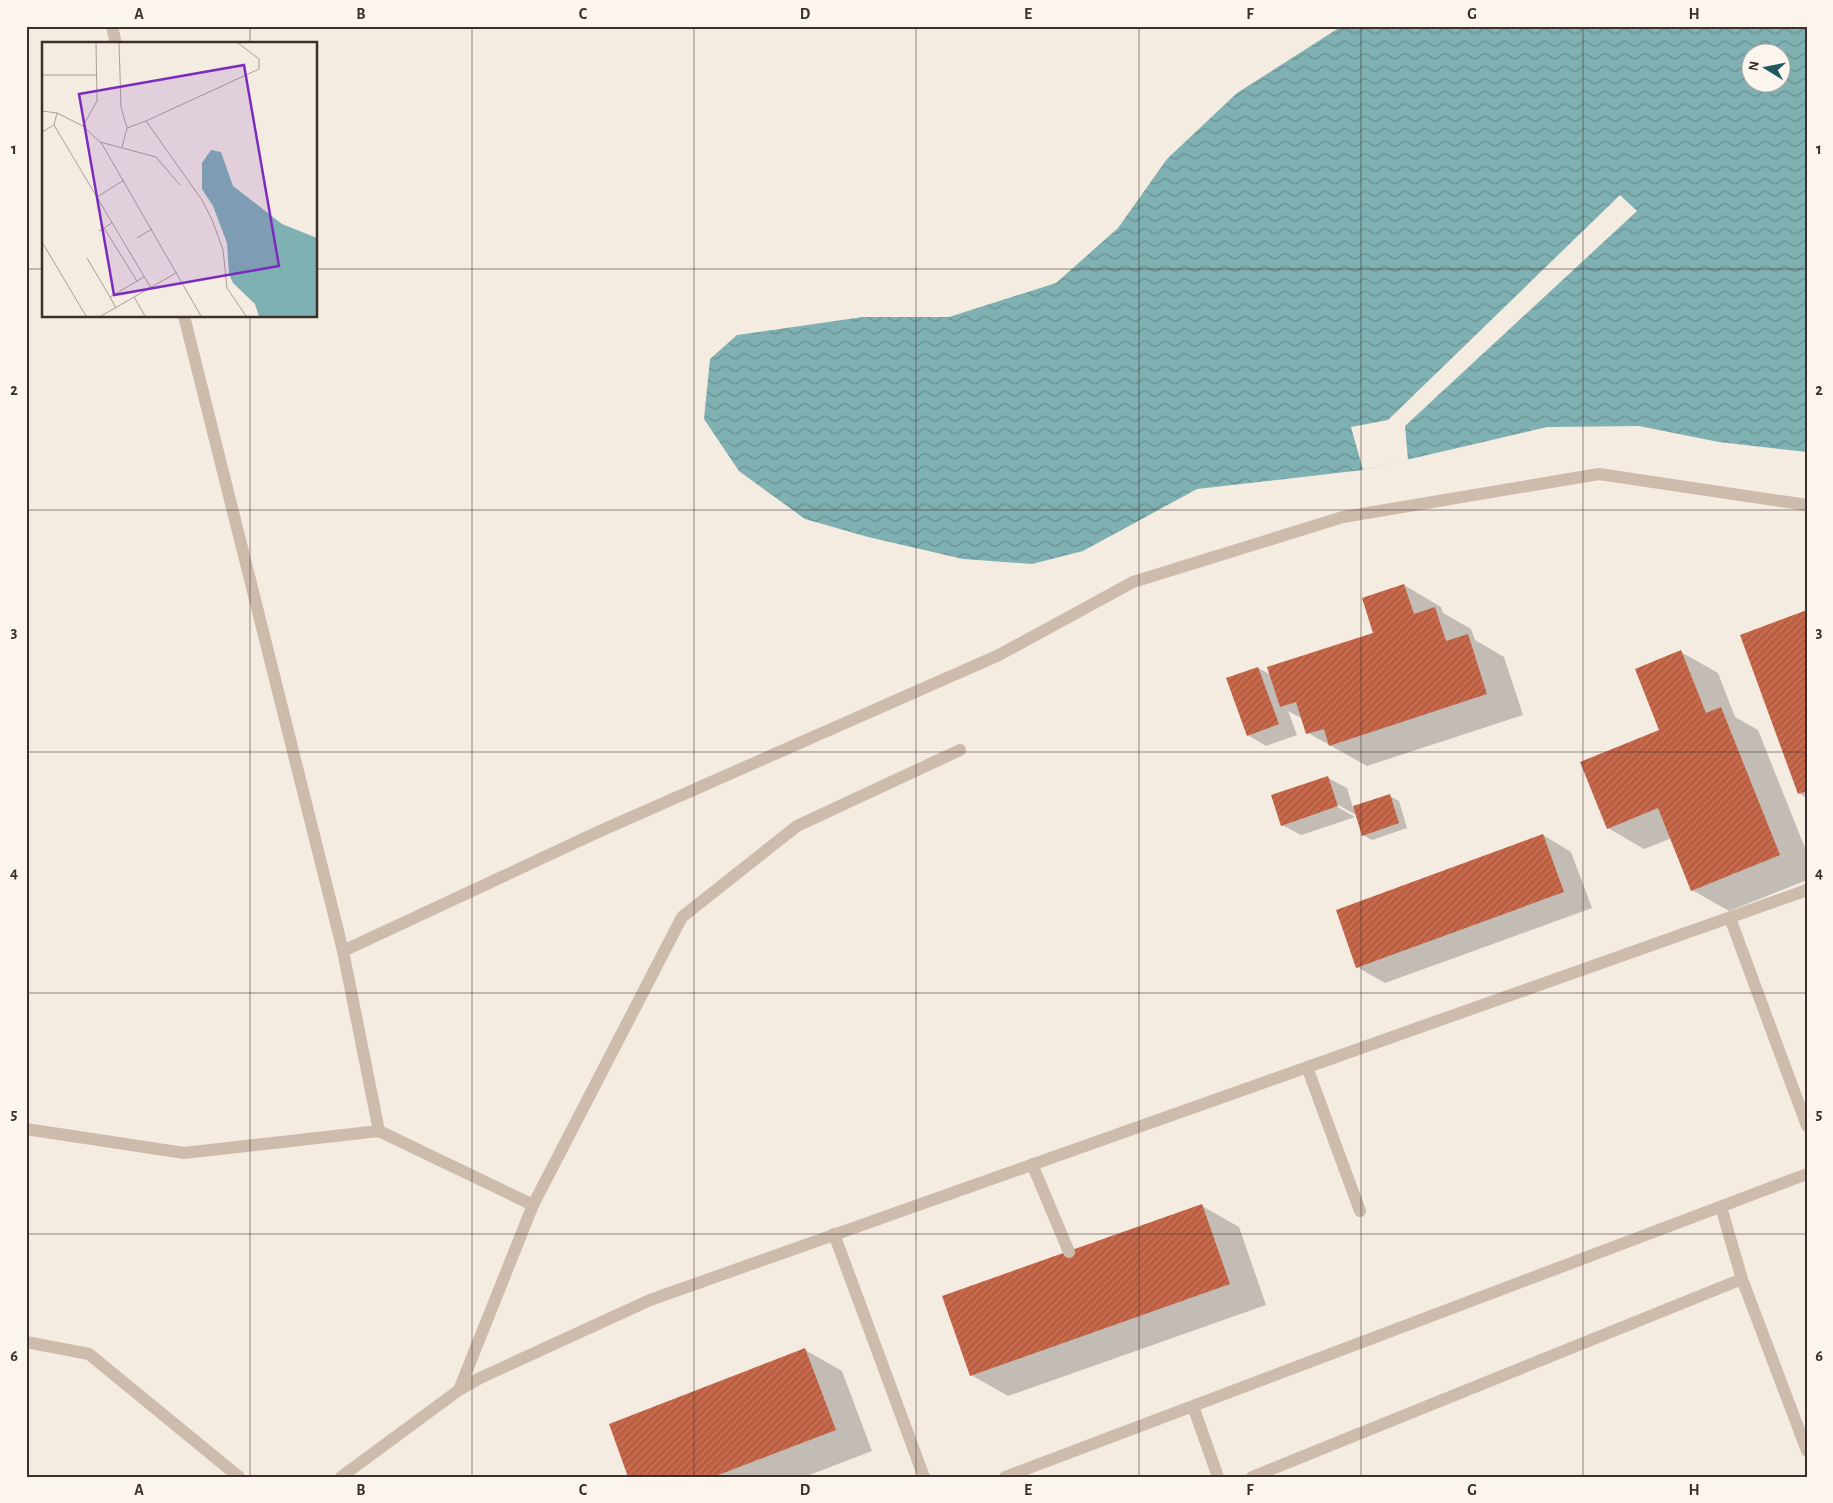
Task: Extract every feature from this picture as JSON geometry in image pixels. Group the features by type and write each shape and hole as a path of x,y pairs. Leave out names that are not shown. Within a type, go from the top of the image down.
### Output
{"street":[{"path":"112,26 116,42"},
{"path":"184,318 342,950 380,1131"},
{"path":"342,950 598,832 999,655 1132,582 1343,517 1599,474 1807,505"},
{"path":"459,1390 533,1205 682,917 797,826 960,750"},
{"path":"340,1477 459,1390 480,1378 650,1300 1807,890"},
{"path":"1730,918 1807,1126"},
{"path":"1307,1067 1360,1211"},
{"path":"26,1129 184,1153 380,1131 533,1205"},
{"path":"1032,1164 1069,1252"},
{"path":"1005,1477 1807,1174"},
{"path":"1721,1207 1742,1279 1807,1451"},
{"path":"834,1234 924,1477"},
{"path":"1252,1477 1742,1279"},
{"path":"26,1342 90,1354 238,1477"},
{"path":"1193,1406 1218,1477"}],"water":[{"path":"1342,26 1807,26 1807,452 1719,442 1639,426 1547,427 1363,470 1197,489 1083,551 1032,564 963,559 868,537 805,519 739,471 704,419 710,359 737,335 863,317 949,317 1056,283 1118,228 1167,159 1237,93"}],"pier":[{"path":"1620,195 1637,211 1405,426 1408,460 1363,470 1351,427 1388,420"}],"building":[{"path":"1404,584 1414,614 1435,607 1446,641 1468,634 1487,694 1329,746 1324,729 1306,734 1296,702 1280,707 1267,667 1373,633 1362,598"},
{"path":"1807,610 1807,791 1798,794 1740,635"},
{"path":"1681,650 1706,713 1721,707 1780,855 1691,891 1658,808 1607,829 1580,762 1659,730 1635,669"},
{"path":"1258,667 1279,724 1247,736 1226,678"},
{"path":"1328,776 1338,806 1281,826 1271,795"},
{"path":"1390,794 1399,823 1362,836 1353,806"},
{"path":"1543,834 1564,892 1356,968 1336,910"},
{"path":"1202,1204 1230,1284 970,1376 942,1296"},
{"path":"805,1348 836,1430 713,1477 628,1477 609,1424"}]}
